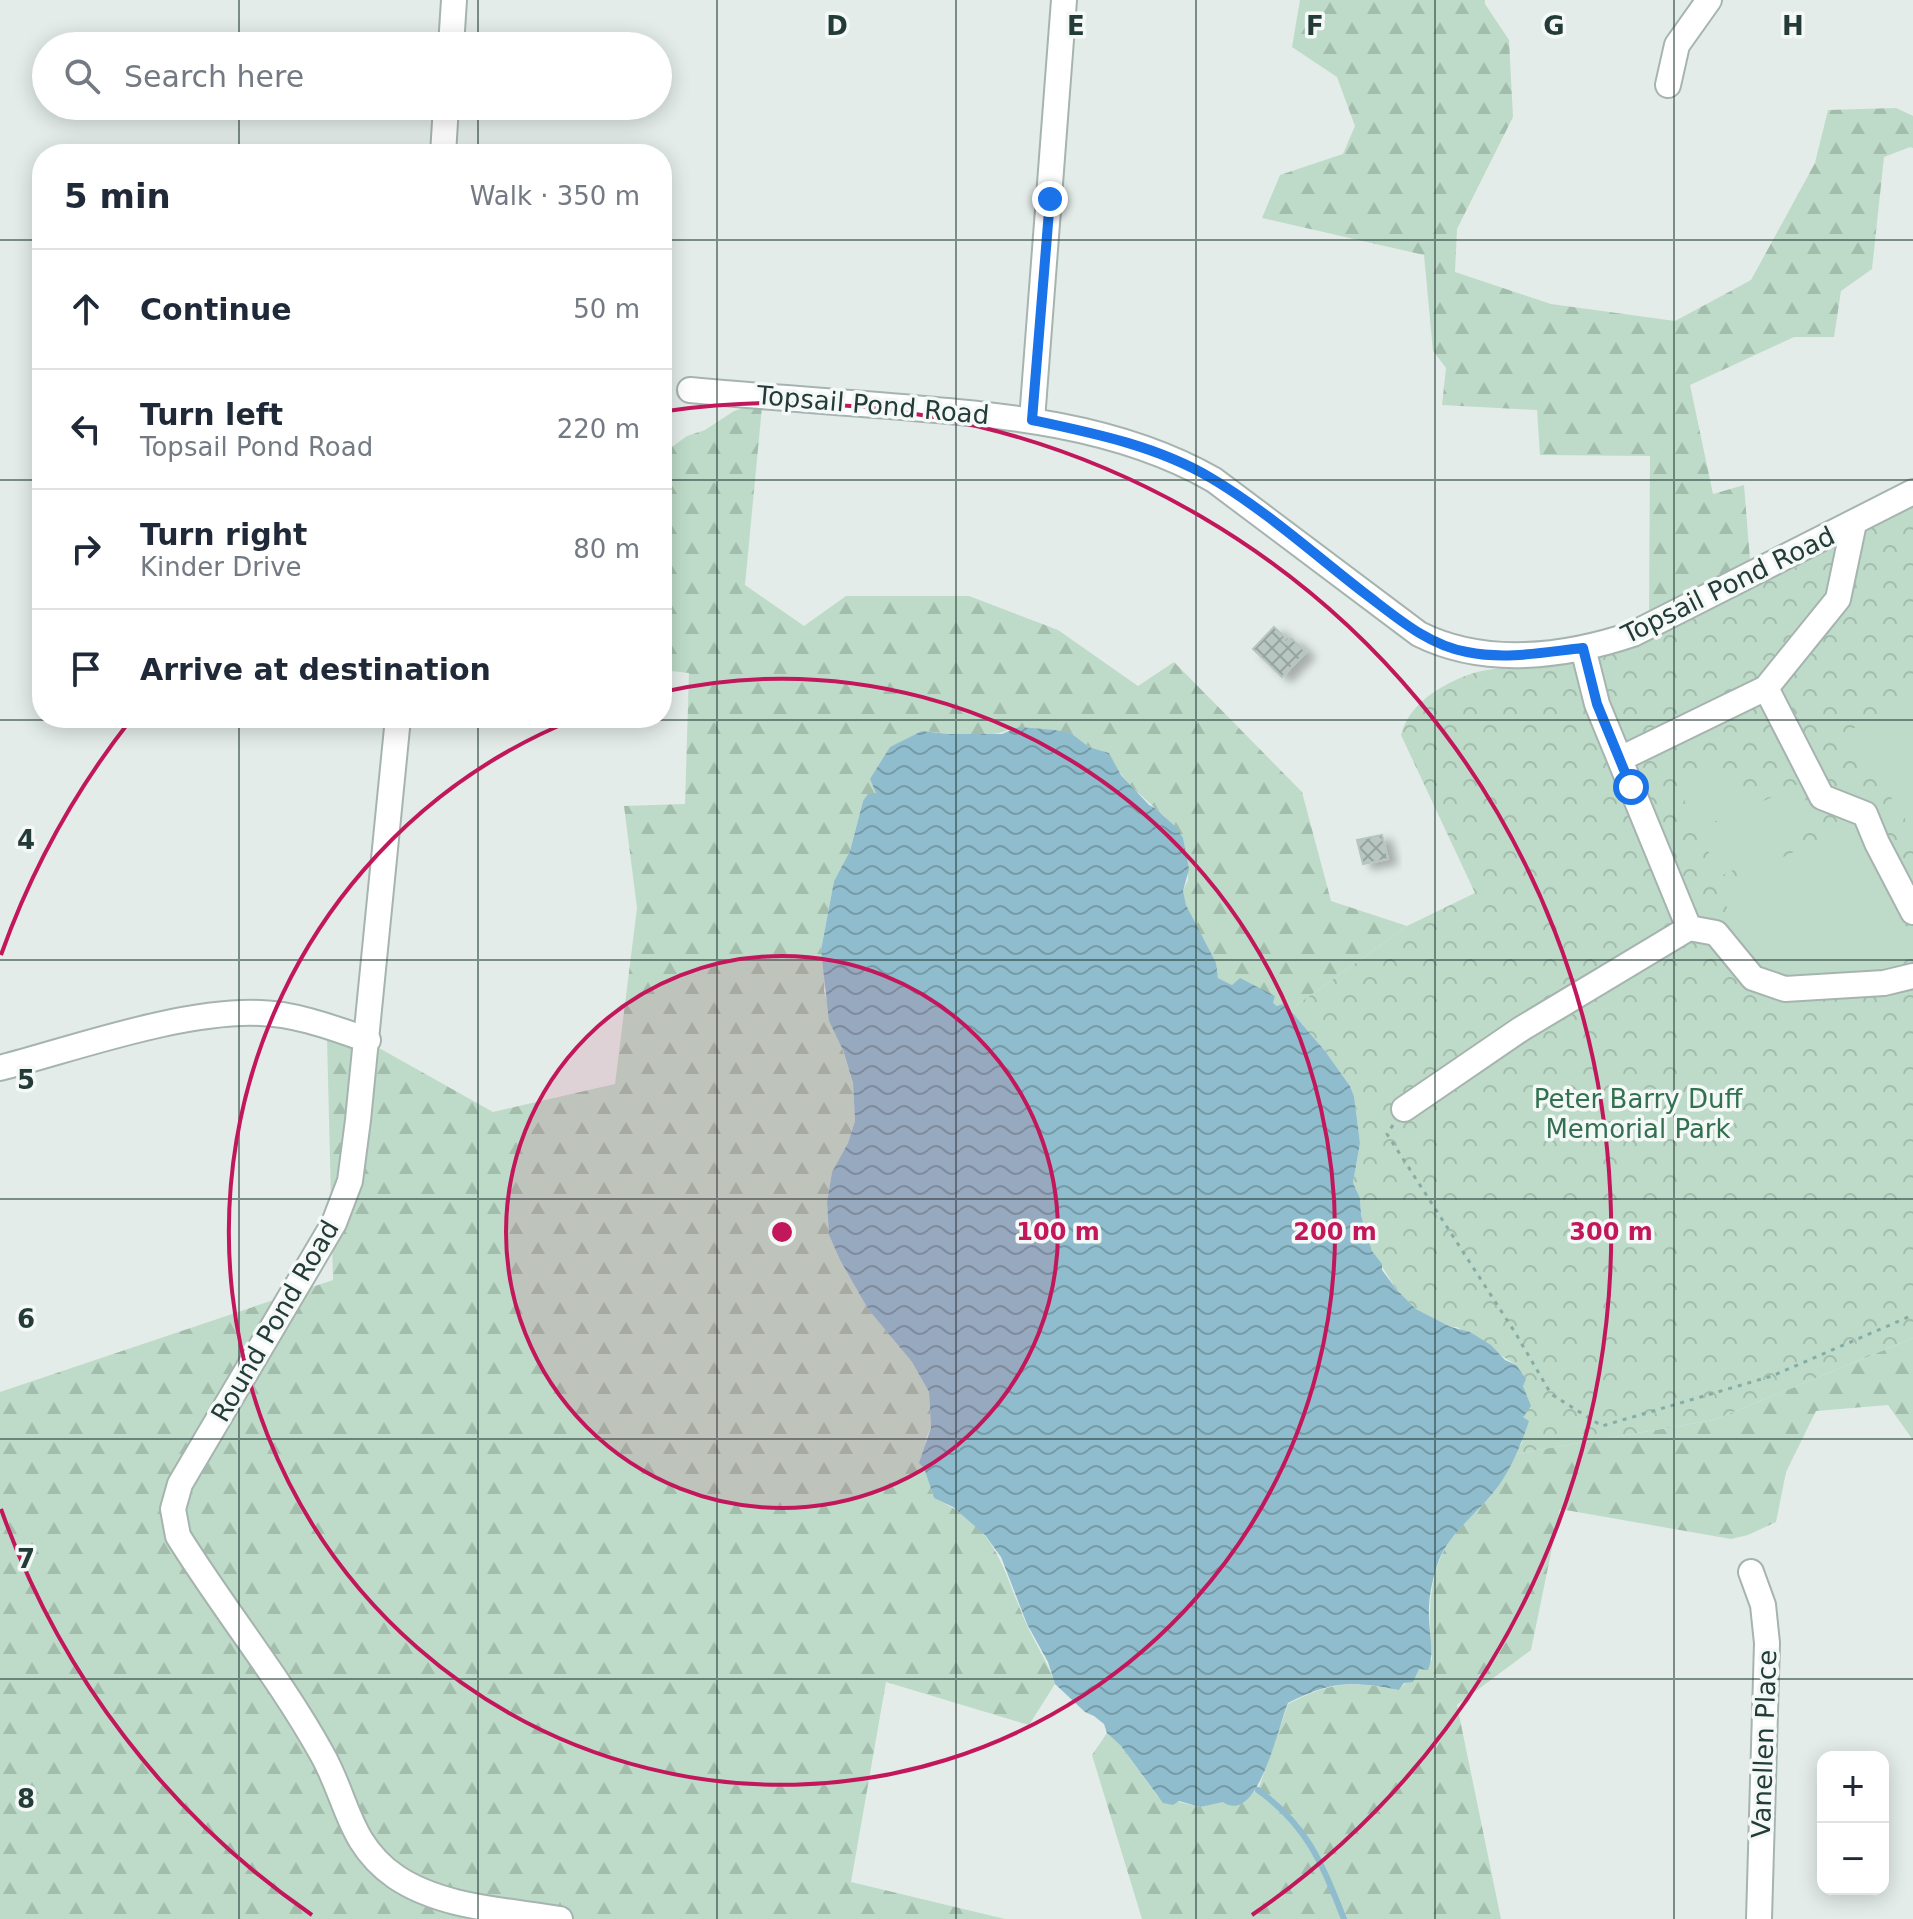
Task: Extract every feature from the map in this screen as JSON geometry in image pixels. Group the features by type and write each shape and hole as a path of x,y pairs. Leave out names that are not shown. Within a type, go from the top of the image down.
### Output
{"street":[{"path":"452,32 454,0"},
{"path":"1032,420 1064,0"},
{"path":"1668,85 1677,45 1709,0"},
{"path":"444,144 445,120"},
{"name":"Topsail Pond Road","path":"690,390 1032,420 1134,445 1190,466 1244,501 1409,627 1442,645 1499,656 1583,648 1633,634 1913,492"},
{"path":"1620,759 1766,688 1838,599 1854,523"},
{"path":"1583,648 1597,704 1689,928"},
{"path":"1766,688 1822,797 1865,814 1913,912"},
{"name":"Round Pond Road","path":"397,728 368,1040 350,1181 334,1223 252,1366 195,1456 180,1484 173,1509 178,1536 316,1744 349,1821 360,1842 376,1861 410,1884 451,1900 560,1919"},
{"path":"1404,1109 1521,1029 1689,928 1716,933 1753,978 1785,989 1884,983 1913,976"},
{"path":"0,1068 130,1033 223,1015 259,1013 296,1017 368,1040"},
{"name":"Vanellen Place","path":"1751,1572 1763,1605 1767,1633 1759,1919"}],"path":[{"path":"1404,1109 1387,1134 1516,1334 1551,1394 1602,1426 1772,1376 1913,1315"}],"green space":[{"path":"1300,0 1485,0 1509,40 1513,117 1457,229 1455,272 1551,304 1675,321 1751,280 1815,163 1828,110 1896,108 1913,116 1913,148 1884,157 1872,269 1841,291 1834,337 1794,337 1690,385 1713,494 1744,485 1750,560 1649,616 1650,456 1540,455 1537,410 1442,405 1446,368 1433,351 1424,255 1262,218 1280,175 1343,154 1355,126 1337,77 1292,47"},
{"path":"762,407 745,585 804,626 846,596 969,596 1058,630 1138,686 1174,662 1302,792 1331,901 1407,926 1290,1010 1282,1004 1277,1006 1272,1003 1275,997 1240,979 1232,985 1218,978 1184,899 1188,876 1176,829 1129,784 1109,753 1089,747 1071,733 1010,729 967,735 922,731 877,793 863,801 850,851 834,881 821,950 824,991 853,1083 855,1121 848,1143 832,1172 827,1202 829,1235 868,1309 912,1362 929,1392 931,1428 926,1438 924,1468 934,1498 972,1522 995,1550 1055,1684 1029,1725 886,1682 851,1882 1005,1919 0,1919 0,1392 333,1280 327,1038 372,1052 379,1048 493,1112 615,1084 637,908 624,806 685,804 689,673 672,671 672,447 734,411"},
{"name":"Peter Barry Duff Memorial Park","path":"1913,505 1913,1338 1714,1420 1514,1454 1522,1443 1523,1417 1527,1410 1516,1365 1457,1327 1451,1327 1416,1309 1397,1290 1372,1251 1361,1215 1360,1198 1353,1183 1360,1143 1354,1096 1325,1051 1290,1010 1407,926 1475,893 1401,735 1405,725 1423,700 1460,678 1486,670 1550,664 1577,656 1799,563"},
{"path":"1913,690 1913,831 1848,732"},
{"path":"1721,764 1741,810 1697,829 1677,783"},
{"path":"1798,784 1819,827 1721,876 1699,833"},
{"path":"1844,816 1854,816 1867,832 1864,846 1913,940 1913,956 1852,973 1786,978 1756,963 1733,938 1723,887 1834,832"},
{"path":"1913,1338 1913,1440 1888,1405 1816,1411 1786,1472 1776,1522 1731,1539 1560,1509 1531,1650 1457,1705 1501,1919 1142,1919 1092,1755 1107,1733 1121,1746 1158,1797 1200,1807 1258,1790 1288,1704 1317,1691 1342,1685 1399,1690 1419,1668 1432,1660 1430,1613 1437,1567 1451,1539 1497,1488 1514,1454 1714,1420"}],"water":[{"path":"1019,727 1071,733 1089,747 1109,753 1121,775 1149,805 1177,828 1183,838 1189,869 1183,891 1186,905 1216,963 1218,978 1232,985 1240,978 1275,996 1273,1003 1277,1006 1282,1004 1290,1010 1350,1086 1360,1143 1353,1183 1360,1198 1361,1215 1372,1251 1382,1264 1382,1270 1416,1309 1451,1327 1470,1332 1491,1345 1505,1360 1516,1365 1526,1379 1523,1386 1531,1406 1523,1417 1529,1421 1514,1459 1493,1493 1450,1541 1437,1566 1429,1602 1431,1650 1428,1670 1419,1669 1413,1682 1404,1683 1399,1690 1342,1685 1317,1690 1288,1703 1257,1787 1247,1800 1235,1806 1223,1802 1200,1807 1179,1801 1173,1805 1163,1803 1121,1746 1107,1733 1104,1724 1085,1712 1055,1684 1001,1557 985,1535 953,1507 934,1498 924,1468 919,1463 931,1428 929,1392 912,1362 868,1309 829,1235 827,1202 832,1172 848,1143 855,1121 853,1083 843,1050 829,1021 821,950 834,881 850,851 863,801 868,794 876,793 870,779 890,747 922,731 1002,734"}],"building":[{"path":"1274,627 1285,637 1282,640 1286,644 1291,638 1306,652 1282,677 1253,649"},
{"path":"1382,835 1388,859 1363,864 1357,840"}],"waterway":[{"path":"1258,1790 1289,1818 1312,1847 1344,1919"}],"route":[{"path":"1050,199 1032,420 1134,445 1190,466 1244,501 1419,634 1442,645 1499,656 1583,648 1597,704 1631,787"}]}
